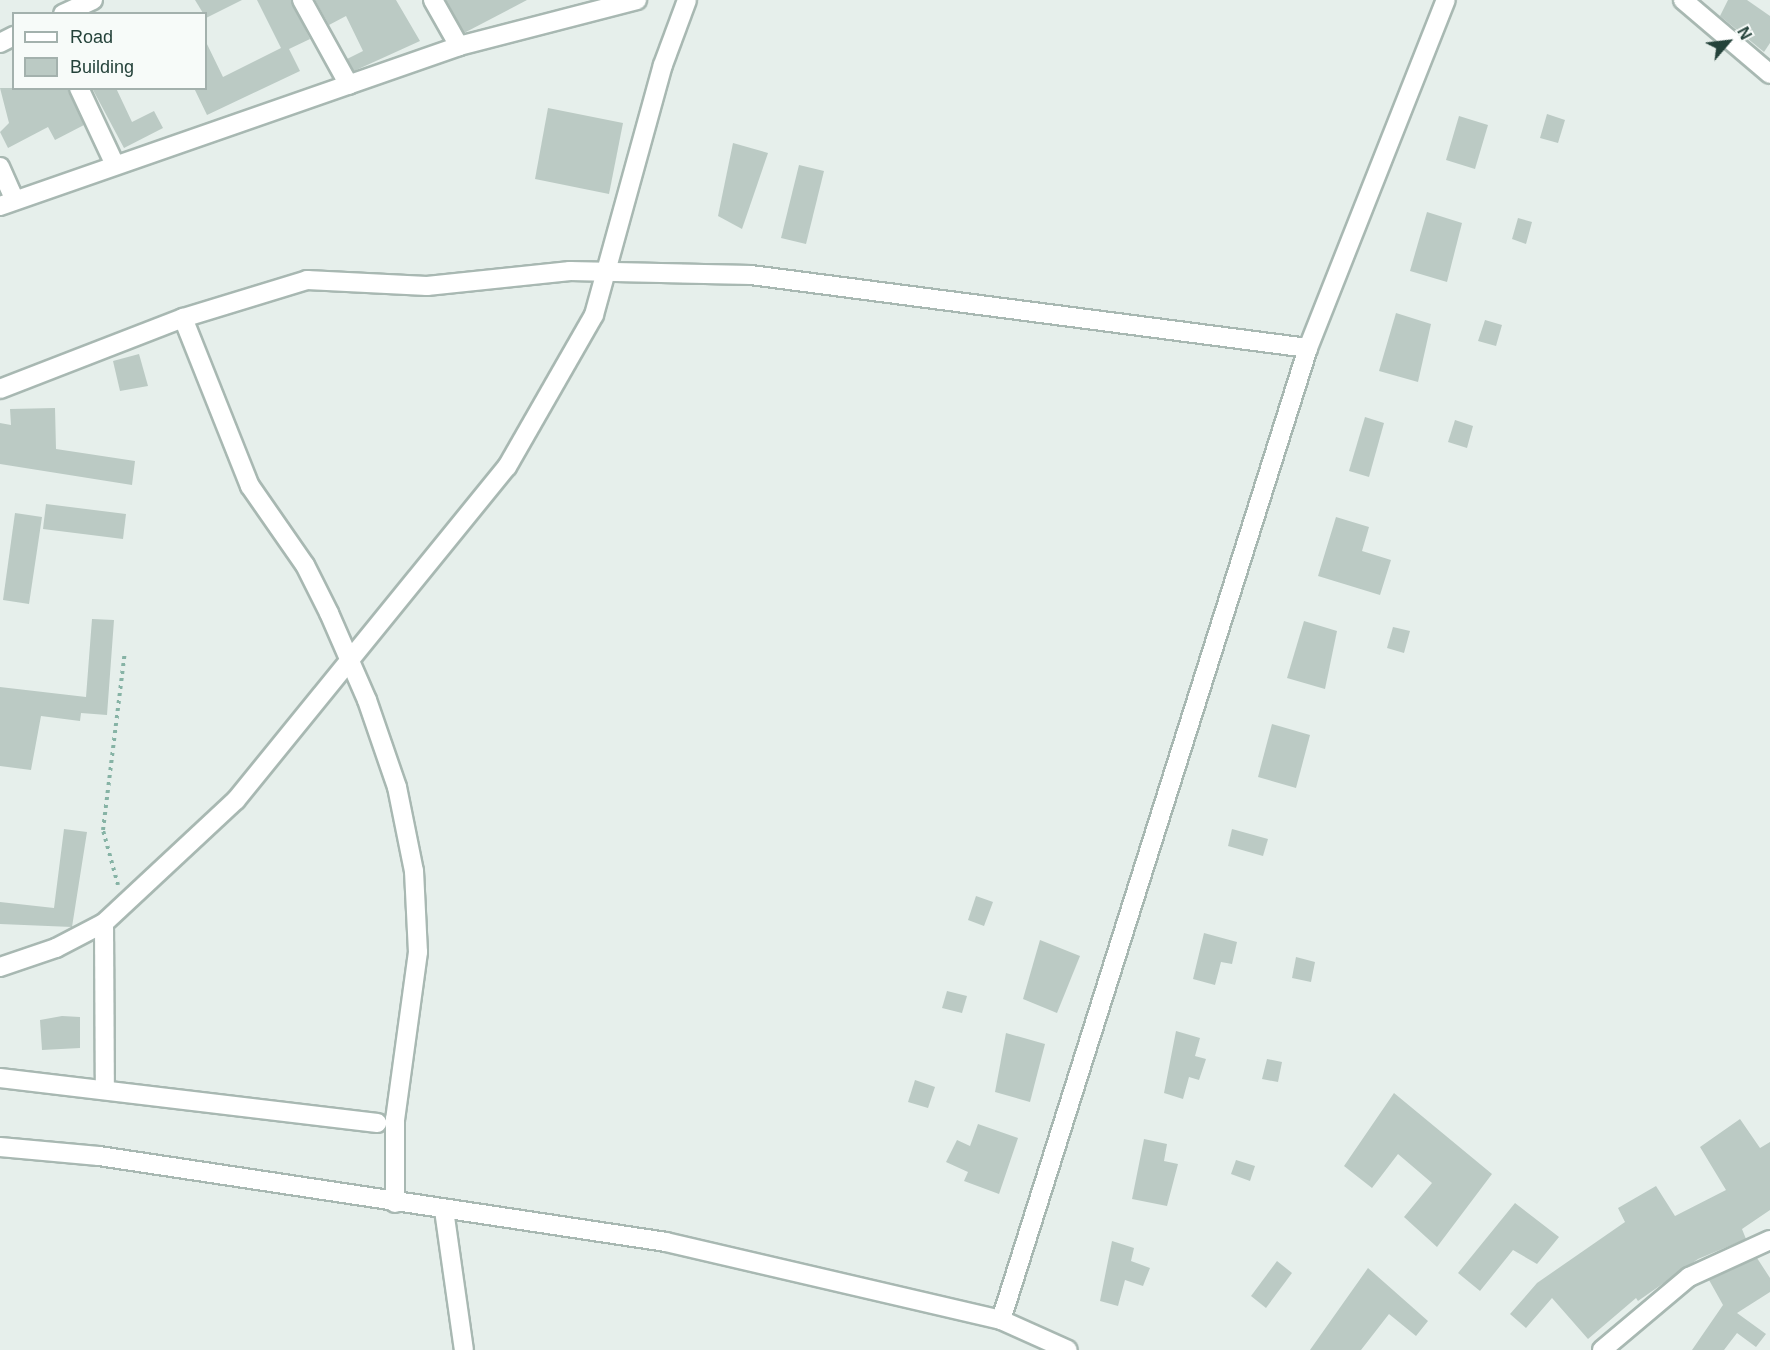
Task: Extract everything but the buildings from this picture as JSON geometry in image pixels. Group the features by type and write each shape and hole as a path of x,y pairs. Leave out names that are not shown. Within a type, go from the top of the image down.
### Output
{"street":[{"path":"67,12 93,0"},
{"path":"302,0 349,85"},
{"path":"433,0 459,46"},
{"path":"0,167 8,203 459,46 595,5 638,0"},
{"path":"0,967 56,948 104,923 122,900 236,800 350,663 518,451 590,325 687,0"},
{"path":"1001,1320 1308,348 1446,0"},
{"path":"1683,0 1767,62"},
{"path":"80,90 115,165"},
{"path":"0,389 183,318 308,280 427,286 604,272 751,275 1308,348"},
{"path":"183,318 250,486 304,565 383,740 414,871 418,952 395,1119 395,1203"},
{"path":"104,923 105,1089"},
{"path":"0,1078 377,1123"},
{"path":"0,1147 99,1156 395,1203 666,1242 1001,1320 1068,1350"},
{"path":"444,1210 464,1350"},
{"path":"1602,1350 1689,1277 1770,1240"}],"path":[{"path":"122,900 104,830 125,652"}]}
